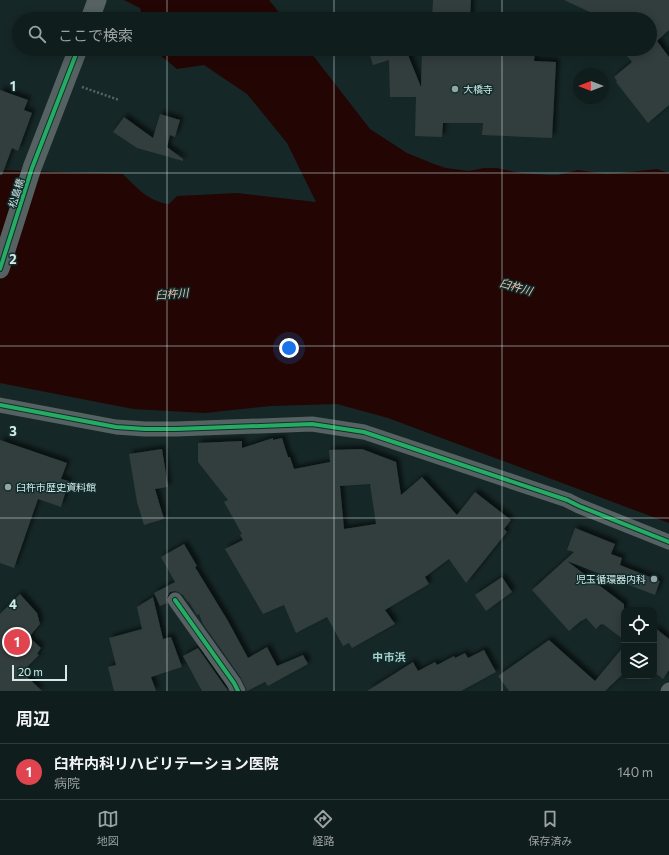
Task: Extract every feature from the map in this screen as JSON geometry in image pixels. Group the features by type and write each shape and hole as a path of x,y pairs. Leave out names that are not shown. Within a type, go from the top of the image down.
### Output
{"street":[{"name":"松島橋","path":"0,269 32,168 75,56"},
{"path":"0,405 116,427 176,429 312,424 364,432 567,500 669,542"},
{"path":"175,600 234,683 238,691"}],"path":[{"path":"82,86 119,100"}],"water":[{"path":"124,0 269,0 278,12 141,12 140,8"},
{"name":"臼杵川","path":"161,56 313,56 370,129 407,153 446,168 469,171 484,168 496,168 521,173 548,175 558,175 578,170 605,174 657,169 669,173 669,523 388,418 337,404 271,406 205,413 133,409 0,383 0,170 123,174 138,189 149,197 162,203 169,204 177,196 237,193 316,202 287,143 247,94 204,65 177,69"}],"building":[{"path":"433,0 471,0 470,12 432,12"},
{"path":"564,0 669,0 669,30 657,41 657,12 590,12"},
{"path":"657,41 669,57 669,105 648,123 616,82 617,81 614,77 632,62 627,56 657,56"},
{"path":"370,56 408,56 421,87 422,56 535,56 534,61 556,62 552,138 482,135 483,123 443,123 442,137 415,136 416,97 390,97 389,60 373,65"},
{"path":"0,90 28,100 24,110 32,113 18,151 12,148 2,175 0,175"},
{"path":"160,114 180,120 175,137 170,135 167,147 183,159 183,161 137,148 113,132 124,117 153,138"},
{"path":"273,438 273,440 282,438 288,457 290,457 294,469 330,462 329,450 362,449 396,462 401,495 422,477 457,515 475,492 511,520 504,529 507,532 466,583 449,559 425,577 429,584 385,610 395,624 352,648 349,643 343,646 327,617 296,633 284,605 263,614 225,549 243,540 240,535 242,534 224,502 228,500 198,462 198,443 242,441 242,448","holes":["370,484 376,524 344,529 340,486"]},
{"path":"0,440 67,463 61,479 69,481 61,507 38,499 14,568 0,563"},
{"path":"162,449 168,487 155,489 164,519 144,525 137,502 129,454"},
{"path":"575,528 615,544 611,554 622,558 620,565 660,581 655,595 567,561 624,604 624,607 621,607 621,638 603,624 596,629 586,618 569,631 532,590 574,552 567,550"},
{"path":"184,544 197,566 195,567 228,621 248,658 267,647 277,666 303,655 308,664 268,686 265,682 247,691 241,678 203,624 199,614 197,615 183,595 175,591 170,592 167,597 167,603 160,606 154,593 175,582 161,557"},
{"path":"502,577 512,592 486,611 475,595"},
{"path":"20,594 37,613 40,624 29,637 41,648 37,654 39,655 22,672 42,691 0,691 0,614"},
{"path":"153,597 163,639 171,637 182,667 151,677 156,691 114,691 108,667 116,665 109,638 142,629 137,607"},
{"path":"657,629 669,639 669,670 663,679 657,674"},
{"path":"549,640 595,681 621,650 621,676 605,691 509,691 498,676"},
{"path":"198,648 228,691 202,691 183,656"},
{"path":"484,650 496,672 461,691 367,691 413,662 418,671 435,662 437,665 454,656 455,658 465,653 468,658"}],"cycle path":[{"path":"0,269 32,168 75,56"},
{"path":"0,405 116,427 176,429 312,424 364,432 567,500 669,542"},
{"path":"175,600 234,683 238,691"}],"place":[{"name":"大橋寺","path":"455,89"},
{"name":"臼杵市歴史資料館","path":"8,487"},
{"name":"児玉循環器内科","path":"654,579"},
{"name":"臼杵内科リハビリテーション医院","path":"17,642"}],"district":[{"name":"中市浜","path":"389,657"}]}
